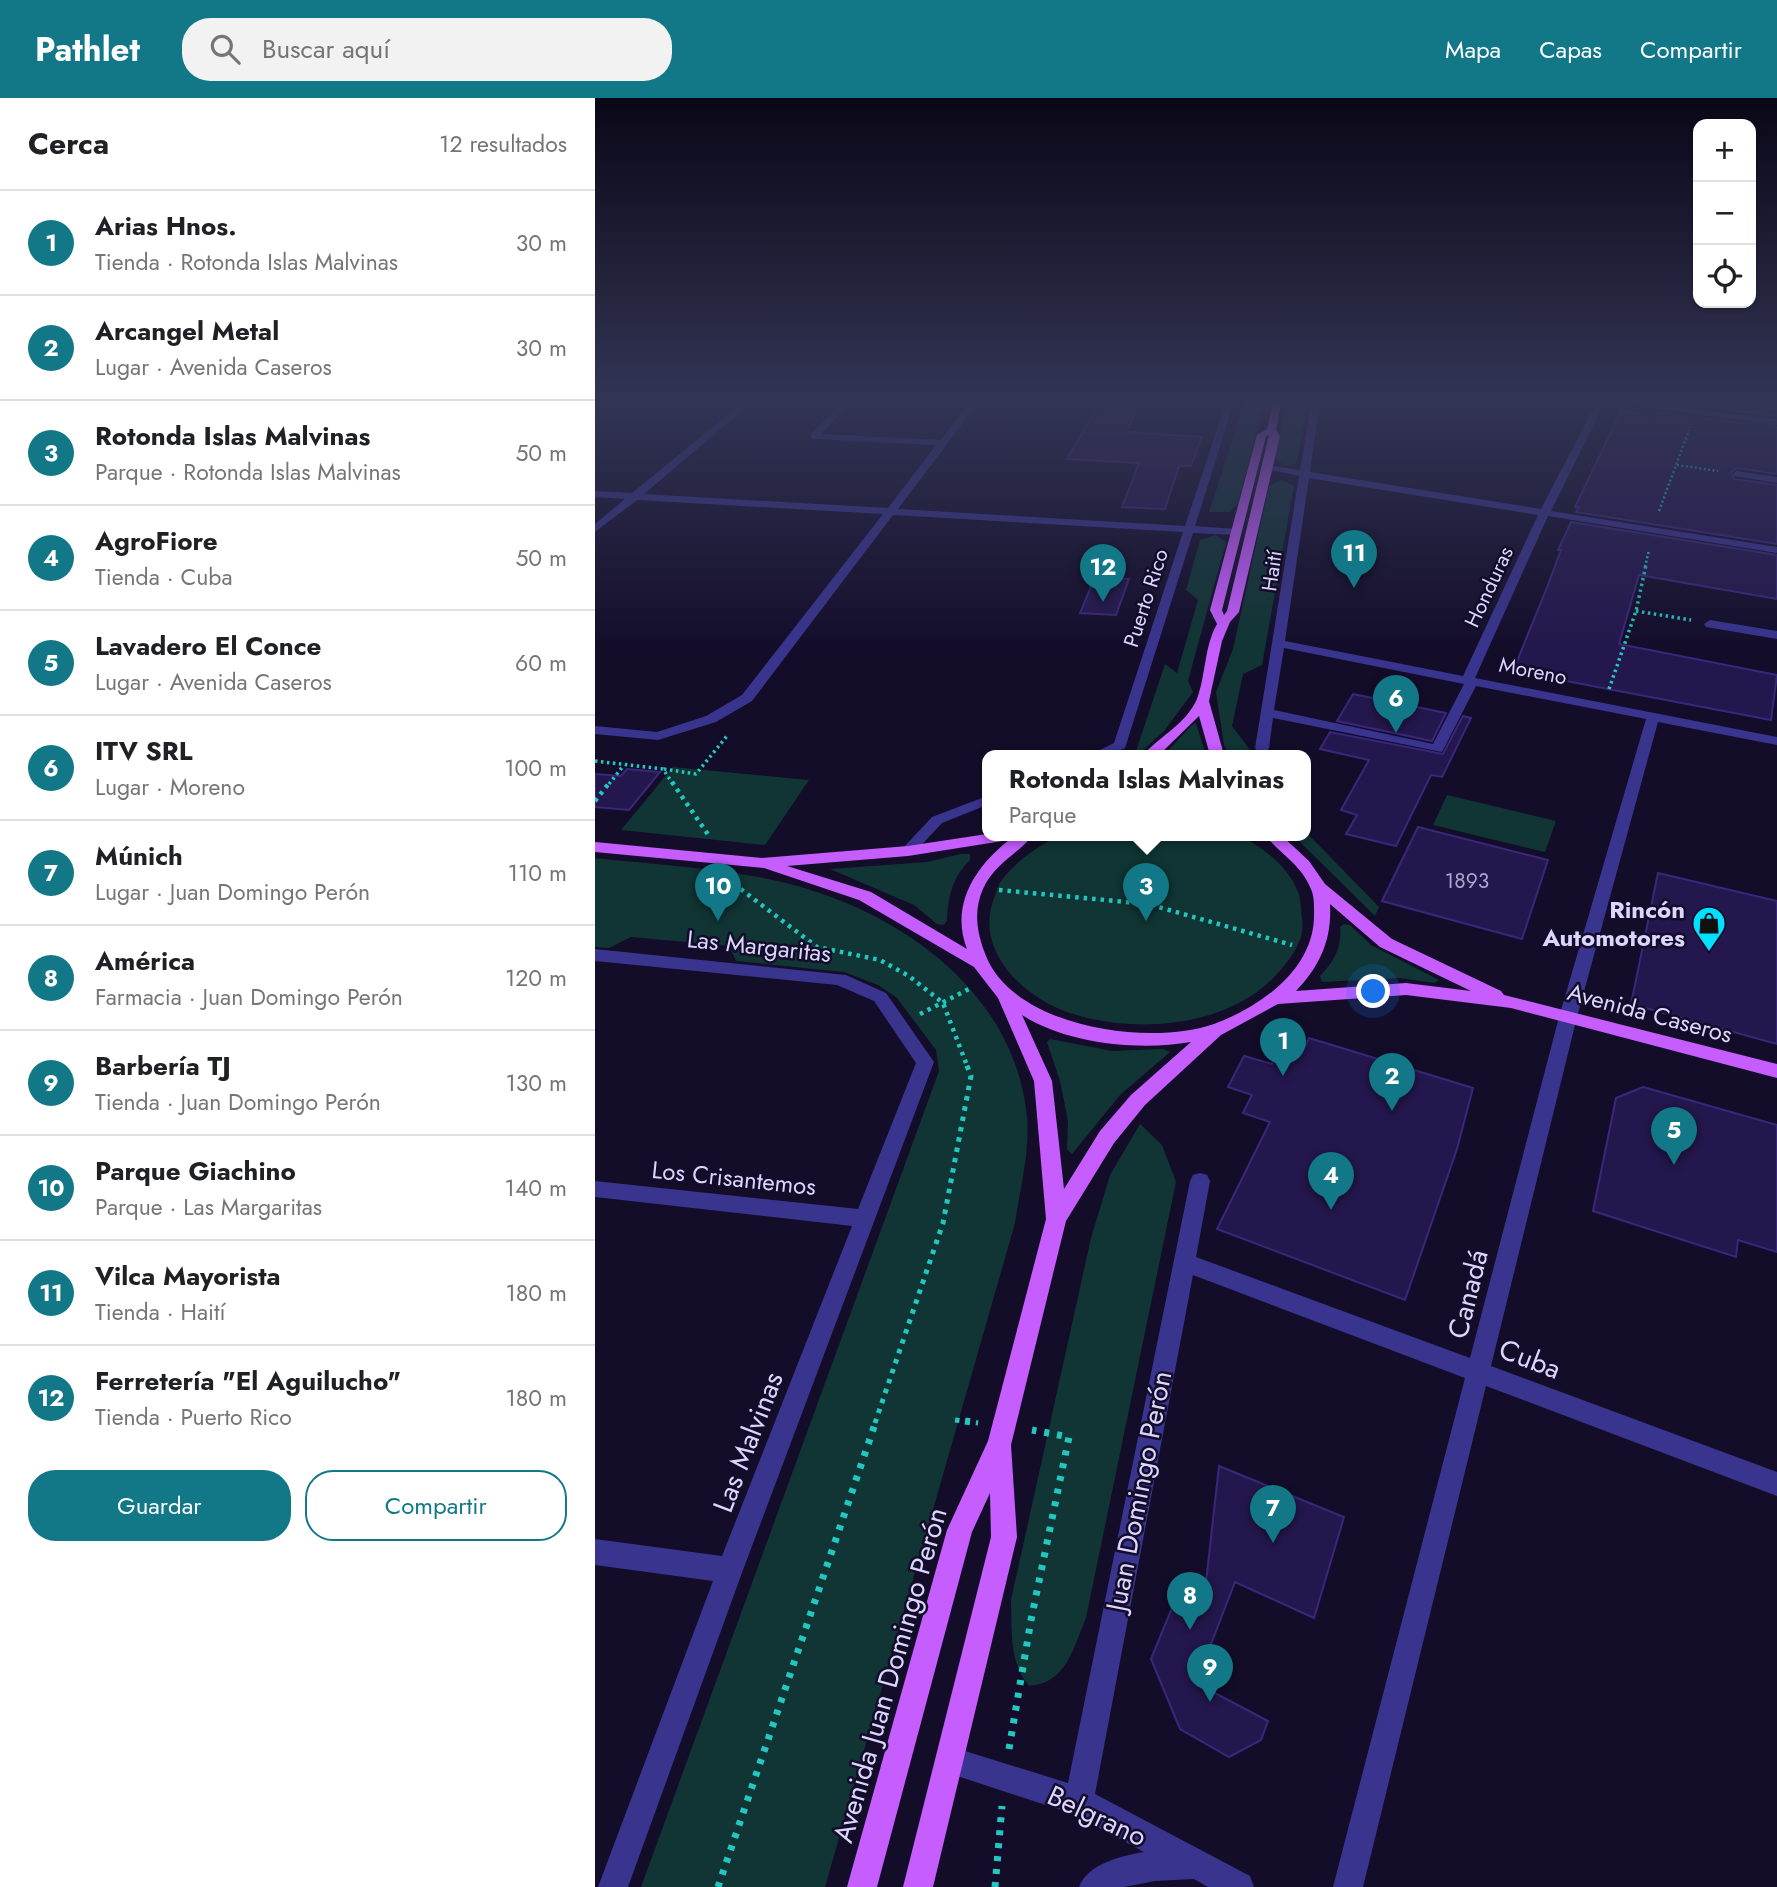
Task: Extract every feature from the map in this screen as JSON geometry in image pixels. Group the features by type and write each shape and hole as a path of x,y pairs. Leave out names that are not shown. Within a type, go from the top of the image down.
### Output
{"main road":[{"path":"1222,622 1216,611 1249,482"},
{"path":"1156,750 1174,735 1202,701 1222,622 1233,612 1264,482"},
{"path":"1202,701 1216,750"},
{"path":"595,847 762,863 908,851 982,840"},
{"path":"975,962 967,921 974,888 1007,849 1018,841"},
{"name":"Avenida Caseros","path":"1279,841 1297,857 1320,888 1386,943 1511,1002"},
{"path":"762,863 865,896 975,962 1006,999 1060,1025 1116,1037 1177,1037 1215,1030 1278,998 1310,967 1323,926 1320,888"},
{"name":"Avenida Caseros","path":"1278,998 1406,989 1511,1002 1777,1072"},
{"name":"Avenida Juan Domingo Perón","path":"1006,999 1042,1081 1049,1125 1056,1219"},
{"name":"Avenida Juan Domingo Perón","path":"862,1887 960,1530 1002,1434 1056,1219 1107,1137 1130,1109 1168,1070 1215,1030"},
{"name":"Avenida Juan Domingo Perón","path":"918,1887 1004,1537 1002,1434"}],"street":[{"path":"595,529 649,482"},
{"path":"595,730 658,736 711,719 747,698 914,482"},
{"name":"Puerto Rico","path":"1108,750 1120,745 1204,482"},
{"name":"Haití","path":"1262,748 1304,482"},
{"path":"1356,482 1777,550"},
{"name":"Honduras","path":"1268,713 1437,749 1560,482"},
{"path":"595,494 1236,533"},
{"path":"1710,624 1777,635"},
{"name":"Moreno","path":"1280,644 1777,741"},
{"name":"Canadá","path":"1349,1887 1568,1017 1653,716"},
{"path":"908,851 937,820 982,802"},
{"name":"Las Margaritas","path":"595,955 841,979 880,997 901,1025"},
{"name":"Las Malvinas","path":"613,1887 730,1570 867,1219 925,1062 901,1025"},
{"name":"Juan Domingo Perón","path":"1079,1801 1200,1181"},
{"name":"Los Crisantemos","path":"595,1189 867,1219"},
{"name":"Cuba","path":"1184,1262 1777,1484"},
{"path":"595,1552 730,1570"},
{"name":"Belgrano","path":"949,1760 1079,1801 1239,1887"},
{"path":"1094,1887 1106,1878 1131,1868 1196,1864"}],"path":[{"path":"1603,706 1636,611 1647,573 1652,530 1670,482"},
{"path":"1636,611 1710,624"},
{"path":"595,761 696,775 737,725 729,709"},
{"path":"595,801 625,765"},
{"path":"663,769 726,860"},
{"path":"718,1887 943,1223 971,1076 943,1003 909,976 880,960 817,947 740,885 728,883"},
{"path":"974,888 1148,904 1315,952"},
{"path":"901,1025 990,979"},
{"path":"955,1420 1002,1434 1069,1437 1031,1620 1004,1778 995,1887"}],"green space":[{"path":"1219,482 1243,482 1238,503 1230,512 1209,512"},
{"path":"1286,482 1294,486 1262,665 1243,674 1232,726 1250,750 1226,750 1216,692 1233,649 1269,486"},
{"path":"1216,535 1226,542 1188,681 1193,692 1164,731 1143,750 1136,750 1165,664 1177,673 1198,600 1186,590 1200,540"},
{"path":"1196,723 1204,750 1169,750"},
{"path":"673,767 809,780 765,845 621,830"},
{"path":"1447,795 1556,821 1545,852 1433,825"},
{"path":"1311,837 1379,907 1375,916 1299,841 1311,841"},
{"path":"1049,841 1248,841 1273,858 1294,883 1300,898 1302,934 1292,956 1257,992 1233,1006 1206,1016 1150,1024 1093,1019 1067,1012 1050,1005 1019,983 997,954 991,937 989,919 1001,881 1027,855"},
{"path":"970,854 970,860 955,881 948,903 947,921 943,925 937,924 914,905 830,869 927,862"},
{"path":"595,858 758,877 805,888 851,905 894,927 934,955 969,988 997,1026 1017,1069 1028,1130 1015,1223 825,1887 641,1887 939,1071 936,1050 897,998 878,985 844,972 736,961 729,946 631,937 609,948 595,947"},
{"path":"1344,924 1350,925 1371,945 1439,980 1434,983 1400,978 1322,982 1320,976 1336,954 1340,927"},
{"path":"1050,1039 1112,1051 1163,1049 1170,1052 1120,1095 1072,1154 1067,1149 1068,1121 1060,1081 1047,1042"},
{"path":"1140,1124 1162,1145 1176,1182 1086,1618 1072,1652 1060,1671 1042,1683 1029,1686 1015,1657 1011,1600 1091,1238 1110,1175"}],"building":[{"path":"1131,482 1174,482 1165,509 1122,507"},
{"path":"1587,482 1759,482 1777,485 1777,544 1576,512 1579,507 1575,507"},
{"path":"1571,522 1777,555 1777,599 1639,575 1619,644 1777,675 1771,720 1513,671"},
{"path":"1095,577 1129,579 1116,615 1080,613"},
{"path":"1353,694 1446,713 1432,741 1337,721"},
{"path":"1463,716 1471,718 1442,777 1431,775 1396,846 1346,834 1357,815 1341,810 1369,760 1320,749 1330,732 1443,754"},
{"path":"627,769 660,772 629,810 595,807 595,774 621,776"},
{"path":"1418,827 1548,860 1522,939 1382,901"},
{"name":"Rincón Automotores","path":"1658,873 1777,901 1777,1044 1631,1004"},
{"path":"1309,1038 1473,1088 1457,1149 1405,1300 1217,1229 1270,1122 1243,1113 1252,1095 1228,1087 1244,1056 1272,1064 1283,1040 1305,1047"},
{"path":"1643,1087 1777,1125 1777,1252 1738,1240 1736,1257 1593,1211 1616,1098"},
{"path":"1219,1466 1344,1517 1314,1618 1235,1582 1196,1683 1268,1721 1261,1740 1229,1757 1180,1729 1151,1659 1183,1581 1205,1591"}],"place":[{"name":"Vilca Mayorista","path":"1354,588"},
{"name":"Ferretería \"El Aguilucho\"","path":"1103,602"},
{"name":"ITV SRL","path":"1396,733"},
{"name":"Parque Giachino","path":"718,921"},
{"name":"Rotonda Islas Malvinas","path":"1146,921"},
{"name":"Rincón Automotores","path":"1709,953"},
{"name":"Arias Hnos.","path":"1283,1076"},
{"name":"Arcangel Metal","path":"1392,1111"},
{"name":"Lavadero El Conce","path":"1674,1165"},
{"name":"AgroFiore","path":"1331,1210"},
{"name":"Múnich","path":"1273,1543"},
{"name":"América","path":"1190,1630"},
{"name":"Barbería TJ","path":"1210,1702"}]}
